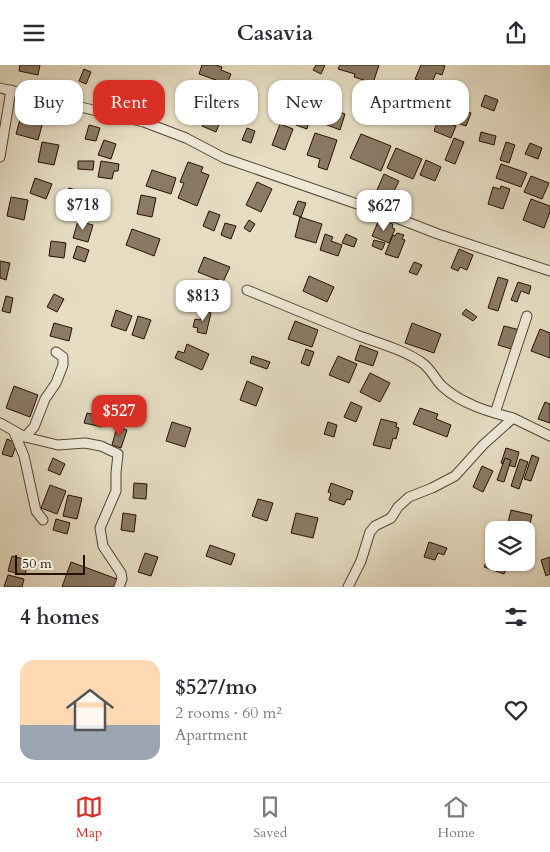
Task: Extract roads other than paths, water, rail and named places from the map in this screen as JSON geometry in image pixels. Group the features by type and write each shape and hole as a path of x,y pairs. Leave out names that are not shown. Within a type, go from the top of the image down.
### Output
{"street":[{"path":"0,87 144,122 186,138 224,158 389,215 438,234 550,271"},
{"path":"0,157 11,91"},
{"path":"247,290 395,348 421,362 433,373 438,383 449,393 495,413 513,418 550,436"},
{"path":"495,413 527,316"},
{"path":"25,437 34,427 45,399 56,383 63,365 63,357 56,352"},
{"path":"348,587 361,561 370,533 375,526 390,518 409,497 432,489 455,476 483,445 513,418"},
{"path":"0,423 25,437 58,445 85,443 101,446 118,454 116,491 100,528 104,547 121,573 122,579 119,587"},
{"path":"14,432 26,465 36,511 43,520"}]}
